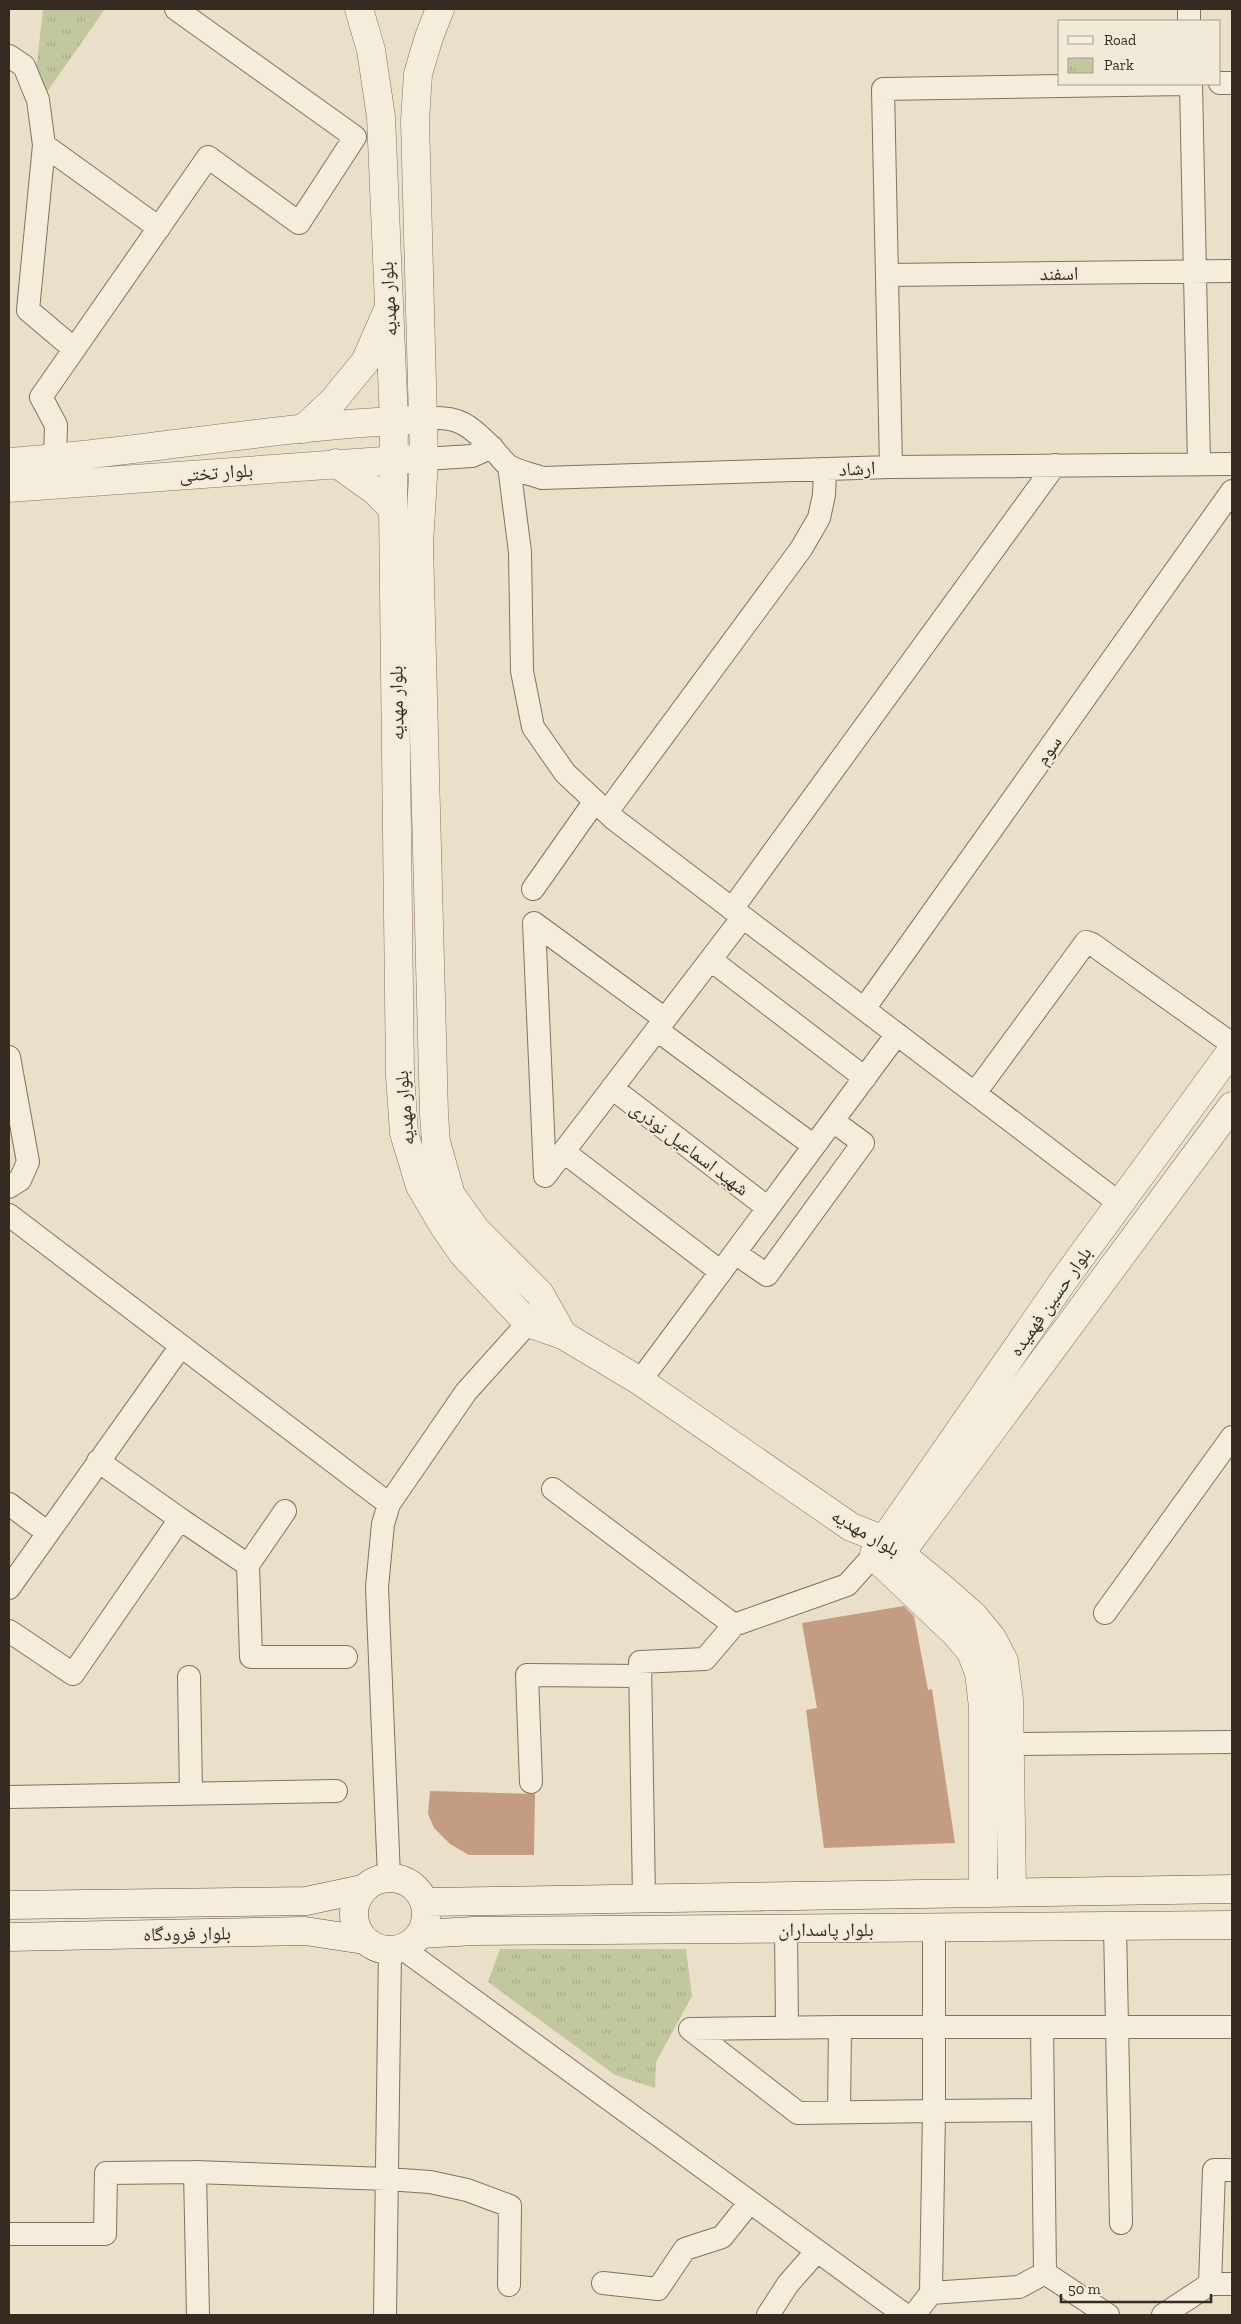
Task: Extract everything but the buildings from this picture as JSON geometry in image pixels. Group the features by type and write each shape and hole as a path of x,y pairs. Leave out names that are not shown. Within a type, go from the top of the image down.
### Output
{"street":[{"path":"55,458 56,426 41,397 208,157 299,223 355,137 176,9"},
{"name":"بلوار مهدیه","path":"359,9 371,50 381,117 394,421 393,509 400,1076 404,1133 420,1186 463,1254 528,1323 563,1335 640,1381 852,1526 887,1554 974,1616 992,1638 1004,1661 1009,1700 1012,1891"},
{"name":"بلوار مهدیه","path":"440,9 418,74 415,121 424,459 419,545 432,1074 436,1142 451,1195 476,1230 540,1294 563,1335"},
{"path":"9,56 24,66 38,100 44,145 28,310 74,350"},
{"path":"891,467 883,89 1124,85"},
{"path":"1191,85 1199,464"},
{"path":"44,145 159,228"},
{"name":"اسفند","path":"887,275 1232,271"},
{"path":"303,429 333,401 365,362 388,310"},
{"name":"ارشاد","path":"423,419 441,416 455,419 466,425 492,447 509,466 542,478 891,467 1232,464"},
{"name":"بلوار تختی","path":"9,462 303,429 423,419"},
{"path":"424,459 472,456 492,447"},
{"name":"بلوار تختی","path":"9,488 393,459 424,459"},
{"path":"336,463 376,490 393,509"},
{"path":"814,1146 661,1025 534,923 545,1176 612,1088 661,1025 711,960 738,913 1055,465"},
{"path":"509,466 520,552 522,671 533,728 565,773 601,807 1120,1203"},
{"path":"532,889 601,807 800,549 819,518 824,495 825,470"},
{"name":"سوم","path":"864,1009 1232,490"},
{"path":"975,1094 1086,942 1092,944 1232,1044"},
{"path":"711,960 865,1078"},
{"path":"640,1381 897,1034"},
{"name":"بلوار حسین فهمیده","path":"887,1554 1054,1293 1232,1050"},
{"path":"9,1057 28,1162 14,1184 11,1217 389,1504"},
{"name":"شهید اسماعیل نوذری","path":"612,1088 768,1208"},
{"name":"بلوار حسین فهمیده","path":"887,1554 937,1507 1229,1116"},
{"path":"735,1252 768,1276 863,1143 833,1121"},
{"path":"564,1152 721,1272"},
{"path":"390,1877 377,1587 383,1524 389,1504 466,1392 528,1323"},
{"path":"9,1588 181,1346"},
{"path":"1105,1613 1232,1437"},
{"path":"98,1461 248,1565"},
{"path":"553,1489 734,1625"},
{"path":"9,1504 48,1533"},
{"path":"285,1511 248,1565 250,1657 346,1657"},
{"path":"9,1631 74,1674 180,1519"},
{"path":"644,1898 640,1662 705,1658 734,1625 846,1585 887,1554"},
{"name":"بلوار مهدیه","path":"887,1554 971,1652 979,1673 982,1707 983,1892"},
{"path":"532,1782 527,1675 640,1676"},
{"path":"189,1677 191,1793"},
{"path":"1009,1744 1232,1742"},
{"path":"9,1797 336,1791"},
{"path":"385,2315 387,2179 404,1944 426,1918 425,1902 419,1892 401,1878 390,1877 380,1878 363,1889 356,1898 353,1909 354,1920 364,1940 372,1946 404,1944 816,2251 905,2315"},
{"name":"بلوار فرودگاه","path":"9,1904 306,1901 363,1889"},
{"name":"بلوار پاسداران","path":"425,1902 1012,1891 1232,1889"},
{"name":"بلوار پاسداران","path":"404,1944 474,1931 1232,1925"},
{"path":"1115,1926 1121,2223"},
{"path":"914,2315 931,2293 934,2111 934,1928"},
{"path":"786,1929 787,2028"},
{"name":"بلوار فرودگاه","path":"9,1937 305,1931 364,1940"},
{"path":"839,2112 840,2027"},
{"path":"1042,2027 1045,2273"},
{"path":"1042,2110 798,2112 690,2029 1232,2027"},
{"path":"1210,2284 1214,2170 1232,2170"},
{"path":"195,2172 198,2315"},
{"path":"9,2234 105,2234 106,2173 195,2172 430,2182 467,2190 510,2206 509,2285"},
{"path":"603,2282 658,2289 685,2249 722,2237 750,2202"},
{"path":"768,2315 788,2284 816,2251"},
{"path":"931,2293 1019,2287 1045,2273"},
{"path":"1045,2273 1108,2315"},
{"path":"1163,2315 1210,2284 1232,2284"}],"green space":[{"path":"43,9 105,9 44,96 36,71"},
{"path":"500,1949 686,1949 692,1996 656,2062 655,2088 615,2075 488,1982"}]}
